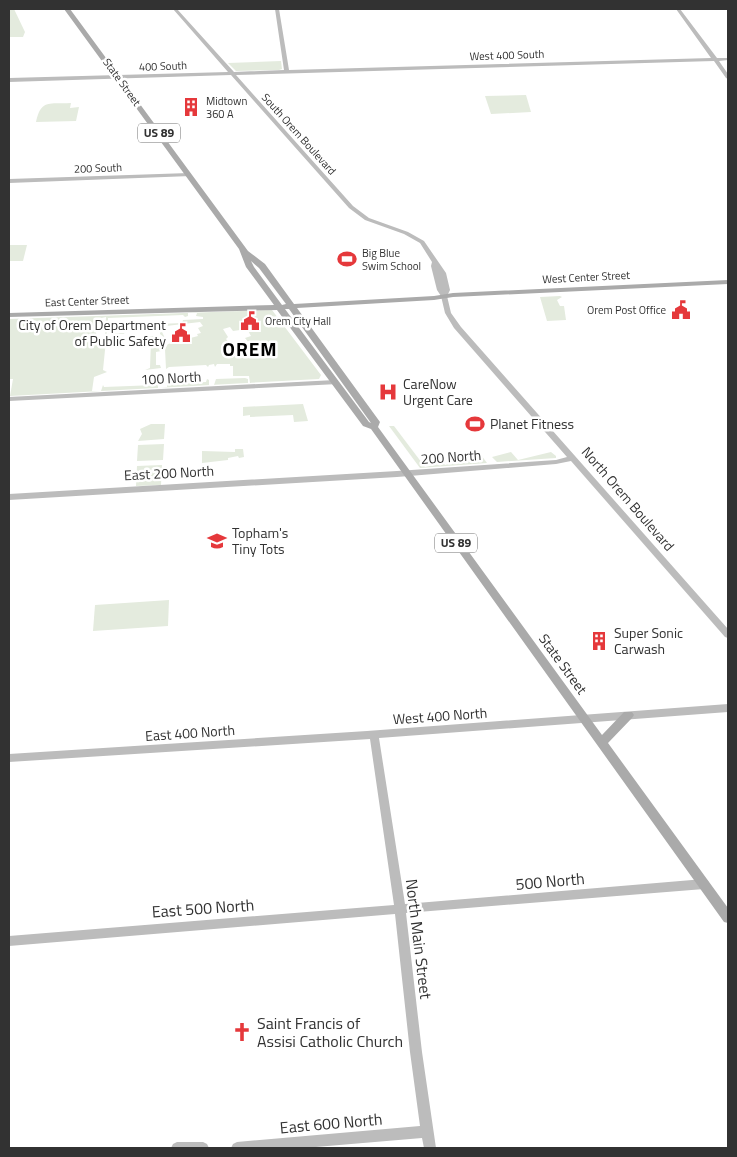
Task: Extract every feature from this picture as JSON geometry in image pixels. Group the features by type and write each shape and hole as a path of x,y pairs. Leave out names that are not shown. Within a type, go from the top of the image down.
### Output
{"main road":[{"name":"State Street","path":"68,9 246,253 262,266 354,390 376,422 374,427"},
{"name":"State Street","path":"246,253 250,267 366,424 374,427 728,918"},
{"name":"West Center Street","path":"277,304 434,298 728,282"},
{"name":"East Center Street","path":"9,315 167,310 192,311 277,304"},
{"path":"334,382 354,390"},
{"path":"601,743 628,715"}],"street":[{"name":"South Orem Boulevard","path":"175,9 351,207 372,221 413,236 427,247"},
{"path":"277,9 287,72"},
{"path":"678,9 728,77"},
{"name":"West 400 South","path":"287,72 728,59"},
{"name":"400 South","path":"9,80 287,72"},
{"name":"200 South","path":"9,181 189,175"},
{"path":"427,247 435,262"},
{"name":"North Orem Boulevard","path":"435,262 434,266 440,290 444,296 448,313 466,338 728,635"},
{"name":"100 North","path":"9,399 334,382"},
{"name":"200 North","path":"330,478 556,462 573,458"},
{"name":"East 200 North","path":"9,497 330,478"},
{"path":"628,715 728,708"},
{"name":"West 400 North","path":"374,734 628,715"},
{"name":"East 400 North","path":"9,758 374,734"},
{"name":"North Main Street","path":"374,734 400,909 416,1052 430,1148"},
{"name":"500 North","path":"400,909 704,884"},
{"name":"East 500 North","path":"9,940 400,909"},
{"name":"East 600 North","path":"237,1148 428,1131"},
{"path":"177,1148 204,1148"}],"shaded area":[{"path":"9,9 14,9 25,32 23,37 9,37"},
{"path":"281,61 282,69 279,70 236,71 228,63"},
{"path":"526,95 531,112 491,114 485,96"},
{"path":"52,103 71,103 70,108 79,107 76,121 36,122 40,109 43,106"},
{"path":"9,245 27,245 23,261 9,261"},
{"path":"540,297 562,297 557,300 560,306 564,306 566,320 547,321"},
{"path":"272,310 321,375 319,379 250,383 249,376 233,376 233,366 230,366 230,364 217,364 215,367 214,364 208,367 206,365 169,367 166,369 165,349 168,344 198,336 197,334 201,333 198,328 203,326 200,322 166,326 166,330 162,332 165,338 160,334 160,327 136,325 155,324 158,321 159,324 182,323 183,320 203,319 203,317 196,316 197,313 188,313 188,316 185,317 183,315 108,318 108,325 125,325 128,323 127,328 125,326 107,327 107,334 105,334 106,317 97,319 97,337 126,339 125,341 124,339 106,340 103,370 107,372 94,377 92,391 101,391 10,396 13,379 9,379 9,319","holes":["230,327 233,331 247,329 251,336 245,338 249,343 253,343 250,344 254,347 251,350 253,353 246,355 243,351 231,353 230,351 234,349 226,339 228,337 223,329"]},
{"path":"155,336 160,339 165,338 157,340 162,344 161,351 156,352 156,365 160,365 161,368 145,370 150,368 151,340 147,338 134,338 132,341 132,338"},
{"path":"245,378 248,379 248,383 214,385 216,379"},
{"path":"207,379 210,385 161,388 167,387 168,381 170,384 206,382"},
{"path":"158,382 158,388 101,391 103,385 104,387 156,385"},
{"path":"303,404 308,421 294,422 293,415 243,416 243,407"},
{"path":"151,424 165,424 164,439 138,441 142,434 140,429"},
{"path":"389,426 394,426 425,467 443,463 445,465 481,455 487,463 420,468"},
{"path":"164,444 163,460 137,461 138,445"},
{"path":"235,449 243,449 244,457 239,458 238,456 228,458 228,460 202,463 202,451 235,452"},
{"path":"511,452 518,460 551,452 556,458 497,462 492,457"},
{"path":"162,465 161,485 136,486 137,466"},
{"path":"169,600 168,626 93,631 95,605"}],"place":[{"name":"Midtown 360 A","path":"191,107"},
{"name":"Big Blue Swim School","path":"347,259"},
{"name":"Orem Post Office","path":"681,310"},
{"name":"Orem City Hall","path":"250,321"},
{"name":"City of Orem Department of Public Safety","path":"181,333"},
{"name":"CareNow Urgent Care","path":"388,392"},
{"name":"Planet Fitness","path":"475,424"},
{"name":"Topham's Tiny Tots","path":"217,541"},
{"name":"Super Sonic Carwash","path":"599,641"},
{"name":"Saint Francis of Assisi Catholic Church","path":"242,1032"}],"district":[{"name":"OREM","path":"250,349"}]}
